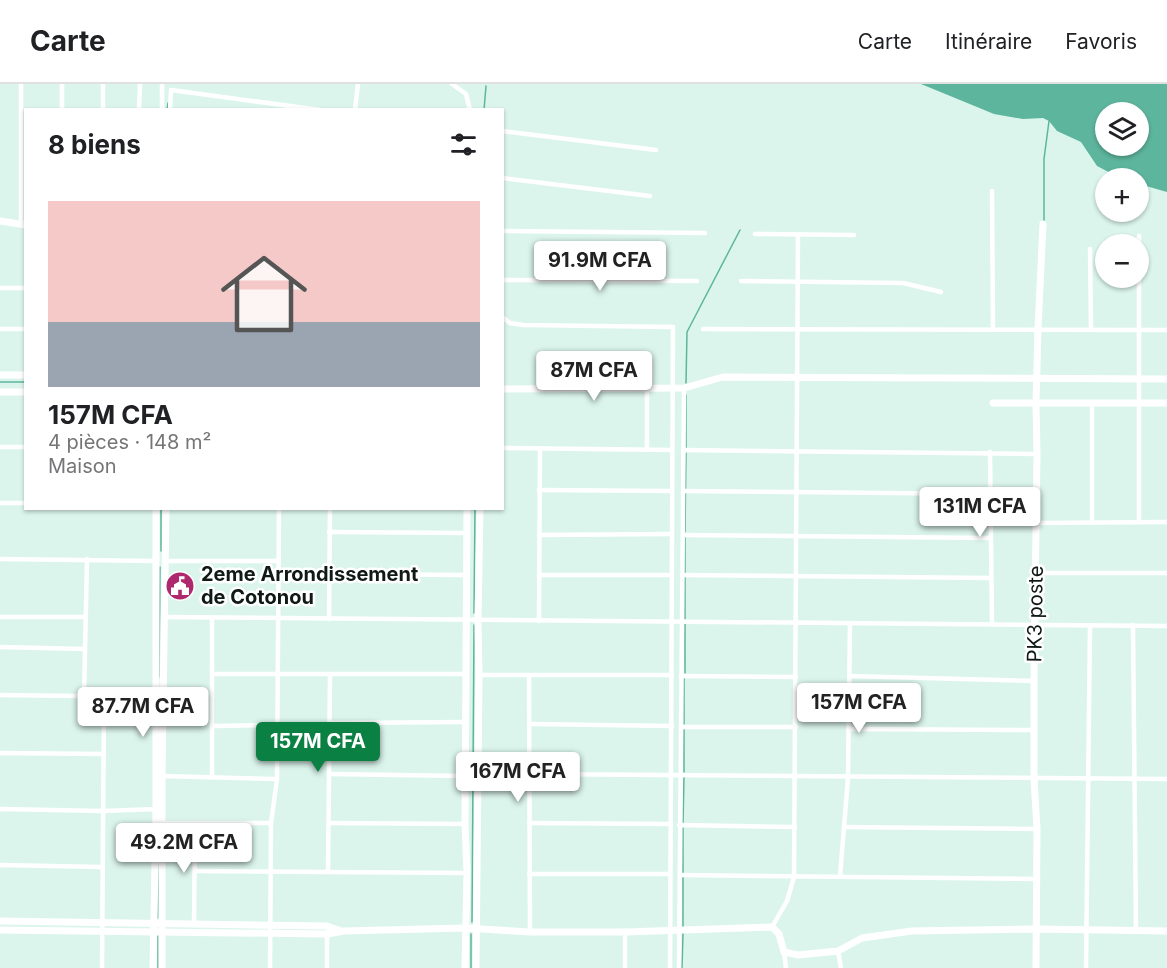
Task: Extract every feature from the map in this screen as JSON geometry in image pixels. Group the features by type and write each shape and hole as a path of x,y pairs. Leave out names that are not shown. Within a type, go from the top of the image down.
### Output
{"street":[{"path":"0,221 23,225 21,84"},
{"path":"62,84 62,108"},
{"path":"103,84 103,108"},
{"path":"139,108 140,84"},
{"path":"355,108 358,84"},
{"path":"452,84 466,94 470,108"},
{"path":"162,86 162,108"},
{"path":"170,108 171,90 305,108"},
{"path":"504,131 656,150"},
{"path":"504,178 650,196"},
{"path":"993,191 993,328"},
{"name":"PK3 poste","path":"1036,968 1037,829 1034,779 1034,681 1037,523 1036,403 1043,224"},
{"path":"504,231 705,232"},
{"path":"755,234 854,235"},
{"path":"772,927 787,902 794,877 798,234"},
{"path":"1090,249 1091,329"},
{"path":"504,280 697,281"},
{"path":"741,281 903,283 941,292"},
{"path":"0,288 24,288"},
{"path":"1138,522 1139,288"},
{"path":"504,318 523,325 673,327 670,968"},
{"path":"703,328 1167,330"},
{"path":"0,329 24,329"},
{"path":"0,375 24,375"},
{"path":"504,389 673,389 723,377 1167,379"},
{"path":"679,968 684,388"},
{"path":"647,390 647,450"},
{"path":"0,392 24,392"},
{"path":"993,402 1167,403"},
{"path":"1092,403 1092,522"},
{"path":"0,447 24,447"},
{"path":"504,448 672,450"},
{"path":"539,621 540,449"},
{"path":"683,450 1037,454"},
{"path":"990,452 992,624"},
{"path":"539,490 671,491"},
{"path":"682,491 797,494 990,494"},
{"path":"0,503 24,503"},
{"path":"153,968 156,809 156,510"},
{"path":"162,968 166,510"},
{"path":"270,968 269,872 271,824 277,779 279,510"},
{"path":"329,619 330,510"},
{"path":"465,968 467,510"},
{"path":"476,968 480,510"},
{"path":"1037,523 1167,522"},
{"path":"329,532 466,533"},
{"path":"539,535 672,534"},
{"path":"682,535 991,538"},
{"path":"0,559 278,561"},
{"path":"84,696 87,559"},
{"path":"1035,573 1167,573"},
{"path":"329,574 466,575"},
{"path":"539,575 671,575"},
{"path":"681,576 992,578"},
{"path":"0,617 86,617"},
{"path":"166,617 1167,626"},
{"path":"212,618 214,726 212,776"},
{"path":"840,876 848,778 850,623"},
{"path":"1086,968 1090,625"},
{"path":"1133,625 1136,930"},
{"path":"0,647 85,649"},
{"path":"212,674 466,674"},
{"path":"328,872 330,675"},
{"path":"479,675 672,675"},
{"path":"529,675 530,932"},
{"path":"681,676 796,677"},
{"path":"849,676 1034,681"},
{"path":"0,695 155,697"},
{"path":"102,968 104,697"},
{"path":"671,718 682,718"},
{"path":"329,723 466,722"},
{"path":"529,724 672,726"},
{"path":"214,726 277,725"},
{"path":"682,727 796,727"},
{"path":"848,729 1034,730"},
{"path":"0,753 104,754"},
{"path":"329,774 466,776"},
{"path":"529,774 795,778 1167,779"},
{"path":"162,776 277,779"},
{"path":"0,809 103,811 156,809"},
{"path":"163,823 271,824"},
{"path":"194,925 195,823"},
{"path":"328,823 465,824"},
{"path":"529,823 670,824"},
{"path":"679,825 795,827"},
{"path":"844,827 1037,829"},
{"path":"0,865 103,867"},
{"path":"195,871 467,873"},
{"path":"529,874 670,874"},
{"path":"680,875 1037,879"},
{"path":"0,921 103,927 154,928 163,924 344,931 465,928 530,932 625,932 772,927 779,933 786,968"},
{"path":"0,930 103,927"},
{"path":"154,928 163,933 270,929"},
{"path":"784,952 798,956 838,951 862,938 912,931 1036,929 1167,931"},
{"path":"327,930 327,968"},
{"path":"625,932 625,968"},
{"path":"838,951 841,968"}],"shaded area":[{"path":"921,84 1167,84 1167,192 1149,187 1149,168 1101,168 1097,166 1081,142 1057,131 1049,121 1043,118 1023,119 994,114"}],"waterway":[{"path":"484,108 486,86"},
{"path":"167,108 168,103"},
{"path":"1044,222 1044,159 1049,121"},
{"path":"686,383 687,332 740,230"},
{"path":"0,382 24,382"},
{"path":"686,395 686,448"},
{"path":"685,532 686,453"},
{"path":"161,510 161,551"},
{"path":"474,613 475,510"},
{"path":"685,537 685,619"},
{"path":"159,677 160,567"},
{"path":"685,624 685,673"},
{"path":"472,922 474,625"},
{"path":"684,678 684,724"},
{"path":"684,729 684,772"},
{"path":"683,823 684,777"},
{"path":"683,828 683,928"},
{"path":"158,918 159,865"},
{"path":"682,968 683,933"},
{"path":"471,934 471,968"},
{"path":"158,935 158,968"}],"place":[{"name":"2eme Arrondissement de Cotonou","path":"180,586"}]}
